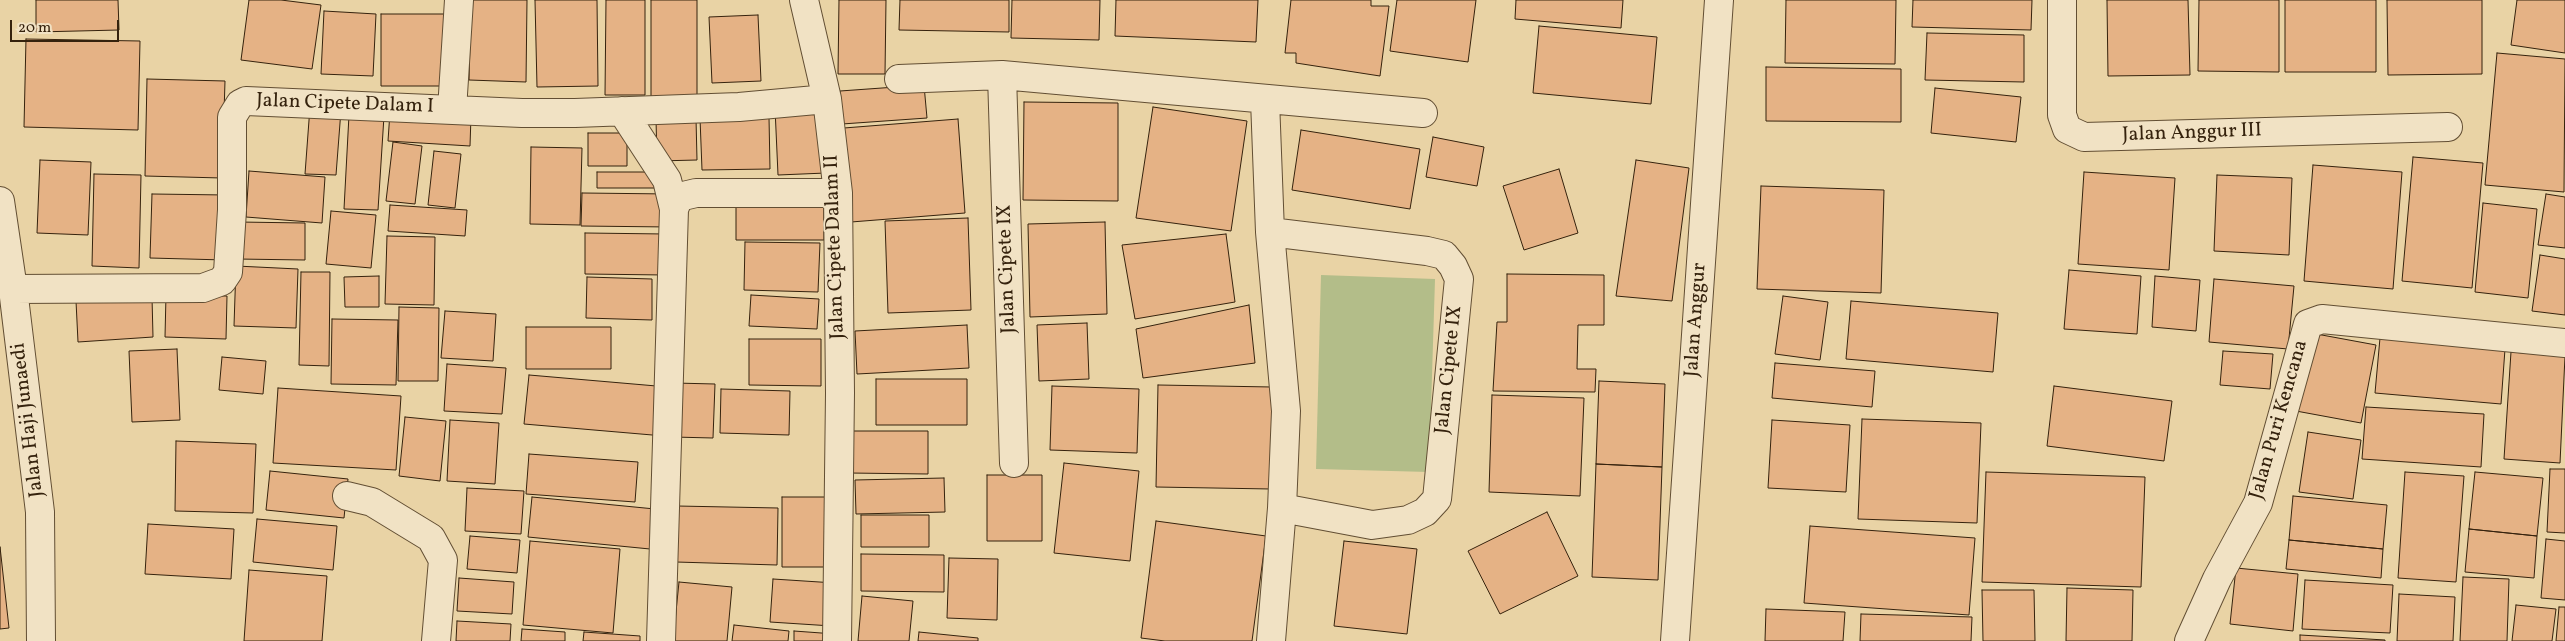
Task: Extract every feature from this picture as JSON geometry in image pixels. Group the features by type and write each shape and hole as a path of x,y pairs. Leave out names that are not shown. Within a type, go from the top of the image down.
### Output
{"street":[{"path":"459,0 452,110 522,113 622,111 739,107 827,99"},
{"name":"Jalan Cipete Dalam II","path":"804,0 827,99 838,194 840,393 837,641"},
{"name":"Jalan Anggur","path":"1676,641 1719,0"},
{"name":"Jalan Anggur III","path":"2062,0 2062,115 2068,129 2084,138 2448,127"},
{"path":"899,78 1002,75 1423,113"},
{"name":"Jalan Cipete IX","path":"1002,75 1014,462"},
{"path":"1265,100 1270,232 1286,411 1282,508 1270,641"},
{"name":"Jalan Cipete Dalam I","path":"13,289 203,288 222,281 228,272 232,210 232,117 240,104 246,101 452,110"},
{"path":"622,111 667,180 674,209 662,641"},
{"path":"674,209 679,197 696,193 838,194"},
{"name":"Jalan Haji Junaedi","path":"0,200 13,289 40,512 41,641"},
{"name":"Jalan Cipete IX","path":"1270,232 1427,251 1444,256 1453,266 1459,279 1437,499 1425,512 1408,520 1372,524 1282,508"},
{"name":"Jalan Puri Kencana","path":"2189,641 2217,579 2258,504 2308,324 2322,319 2565,343"},
{"path":"347,496 372,502 431,538 443,560 436,641"}],"green space":[{"path":"1321,275 1435,279 1429,472 1316,469"}],"building":[{"path":"36,0 118,0 119,30 36,32"},
{"path":"249,0 281,0 321,5 312,69 241,60"},
{"path":"471,0 527,0 526,82 469,80"},
{"path":"535,0 597,0 598,86 537,87"},
{"path":"606,0 645,0 645,95 605,95"},
{"path":"651,0 697,0 697,103 651,103"},
{"path":"839,0 886,0 885,74 838,74"},
{"path":"900,0 1009,0 1009,32 899,30"},
{"path":"1012,0 1100,0 1099,40 1011,38"},
{"path":"1116,0 1258,0 1256,42 1115,36"},
{"path":"1291,0 1371,0 1371,6 1389,6 1380,76 1296,63 1296,53 1285,53"},
{"path":"1397,0 1476,0 1468,62 1390,51"},
{"path":"1516,0 1623,0 1621,28 1515,19"},
{"path":"1786,0 1896,0 1895,64 1785,63"},
{"path":"1913,0 2032,0 2031,30 1912,27"},
{"path":"2107,0 2188,0 2190,75 2108,76"},
{"path":"2199,0 2279,0 2279,72 2198,71"},
{"path":"2285,0 2376,0 2376,72 2285,72"},
{"path":"2387,0 2482,0 2482,74 2388,75"},
{"path":"2517,0 2565,0 2565,53 2511,45"},
{"path":"324,11 376,14 373,76 321,74"},
{"path":"381,14 449,14 449,86 381,86"},
{"path":"758,15 761,81 712,83 709,17"},
{"path":"1539,26 1657,37 1651,104 1533,93"},
{"path":"1927,33 2024,35 2024,82 1925,80"},
{"path":"26,39 140,41 138,130 24,127"},
{"path":"2497,53 2565,59 2564,192 2485,185"},
{"path":"1766,67 1901,69 1901,122 1766,121"},
{"path":"147,79 225,81 222,178 145,176"},
{"path":"924,85 927,118 842,124 840,91"},
{"path":"1935,88 2021,97 2016,142 1931,133"},
{"path":"1024,102 1118,103 1118,201 1023,200"},
{"path":"824,106 826,173 778,175 775,108"},
{"path":"310,107 341,110 336,175 305,174"},
{"path":"1153,107 1247,121 1231,231 1136,218"},
{"path":"390,112 471,116 470,146 388,141"},
{"path":"349,115 384,116 378,210 344,209"},
{"path":"769,117 770,169 702,170 700,118"},
{"path":"696,118 697,160 657,161 656,119"},
{"path":"958,119 965,213 851,222 844,128"},
{"path":"1301,130 1420,149 1410,209 1292,190"},
{"path":"588,133 627,133 627,166 588,166"},
{"path":"1433,137 1484,147 1477,186 1426,177"},
{"path":"393,142 422,146 415,204 386,201"},
{"path":"531,147 582,148 580,225 530,224"},
{"path":"434,151 461,154 455,208 428,205"},
{"path":"2413,157 2483,163 2472,288 2402,281"},
{"path":"40,160 91,162 88,235 37,233"},
{"path":"1636,160 1689,168 1672,301 1616,296"},
{"path":"2313,165 2402,172 2393,289 2304,281"},
{"path":"1559,169 1578,233 1524,250 1503,186"},
{"path":"249,171 325,177 322,223 246,217"},
{"path":"597,172 655,172 655,188 597,188"},
{"path":"2084,172 2175,178 2169,270 2078,264"},
{"path":"94,174 141,175 139,268 92,266"},
{"path":"2217,175 2292,178 2289,255 2214,251"},
{"path":"1761,186 1884,190 1881,293 1757,289"},
{"path":"582,193 670,194 670,227 581,226"},
{"path":"152,194 226,195 225,260 150,258"},
{"path":"2546,194 2565,197 2565,248 2538,245"},
{"path":"736,195 824,195 824,240 736,240"},
{"path":"2483,203 2537,209 2528,298 2475,292"},
{"path":"390,205 467,210 465,236 388,231"},
{"path":"331,211 376,215 371,268 326,264"},
{"path":"968,218 971,310 888,313 885,221"},
{"path":"238,222 305,223 305,260 237,259"},
{"path":"1105,222 1107,314 1030,317 1028,224"},
{"path":"585,233 665,234 665,275 585,274"},
{"path":"1226,234 1235,302 1135,319 1122,245"},
{"path":"387,236 435,237 434,305 385,304"},
{"path":"745,242 820,243 818,292 744,290"},
{"path":"2540,255 2565,259 2565,315 2532,311"},
{"path":"236,266 298,269 296,328 234,326"},
{"path":"2069,270 2141,276 2137,334 2064,329"},
{"path":"301,272 330,272 329,366 299,365"},
{"path":"1507,274 1604,275 1604,325 1578,325 1577,369 1596,369 1595,392 1493,391 1497,322 1507,322"},
{"path":"379,276 379,307 345,307 344,277"},
{"path":"2155,276 2200,280 2196,331 2152,327"},
{"path":"587,277 652,279 652,320 586,318"},
{"path":"2214,279 2294,286 2288,349 2209,342"},
{"path":"166,295 227,296 226,339 165,337"},
{"path":"751,295 819,299 817,329 749,326"},
{"path":"1783,296 1828,302 1820,360 1775,354"},
{"path":"152,297 153,337 78,342 76,301"},
{"path":"1851,301 1998,313 1993,372 1846,359"},
{"path":"1249,305 1255,363 1143,378 1136,329"},
{"path":"399,307 439,308 438,381 398,381"},
{"path":"445,311 496,314 493,361 441,358"},
{"path":"332,319 398,320 396,385 331,384"},
{"path":"1087,323 1089,379 1039,381 1037,325"},
{"path":"967,325 969,368 857,374 855,331"},
{"path":"526,327 611,327 611,369 526,369"},
{"path":"2311,333 2376,345 2361,423 2296,411"},
{"path":"2380,338 2505,349 2501,404 2375,393"},
{"path":"749,339 821,339 821,386 749,385"},
{"path":"177,349 180,420 132,422 129,351"},
{"path":"2223,351 2273,354 2270,389 2220,385"},
{"path":"2511,352 2565,356 2560,463 2504,459"},
{"path":"222,357 266,361 263,394 219,390"},
{"path":"1775,363 1875,371 1872,407 1772,398"},
{"path":"447,364 506,368 502,414 444,411"},
{"path":"529,375 668,387 664,436 524,424"},
{"path":"876,379 967,379 967,425 876,425"},
{"path":"1599,381 1665,384 1662,467 1596,464"},
{"path":"674,383 715,384 713,438 673,437"},
{"path":"1158,385 1272,387 1271,489 1156,487"},
{"path":"1052,386 1139,389 1137,453 1050,450"},
{"path":"2054,386 2172,401 2164,461 2047,446"},
{"path":"278,388 401,396 396,470 273,463"},
{"path":"721,389 790,391 789,435 720,433"},
{"path":"1492,395 1584,398 1580,496 1489,492"},
{"path":"2366,407 2484,414 2481,467 2362,459"},
{"path":"405,417 446,421 440,481 399,476"},
{"path":"1862,419 1981,423 1977,523 1858,519"},
{"path":"450,420 499,423 495,484 447,481"},
{"path":"1772,420 1850,425 1846,492 1768,488"},
{"path":"850,431 928,431 928,474 849,473"},
{"path":"2308,432 2361,440 2353,499 2299,492"},
{"path":"176,441 256,444 253,513 175,511"},
{"path":"529,454 638,462 635,502 526,494"},
{"path":"1064,463 1139,471 1130,561 1054,553"},
{"path":"1596,464 1662,467 1658,580 1592,577"},
{"path":"2550,469 2565,469 2565,533 2547,532"},
{"path":"270,471 348,479 344,518 266,510"},
{"path":"1986,472 2145,477 2141,587 1982,582"},
{"path":"2405,472 2464,476 2456,582 2398,578"},
{"path":"2475,472 2543,478 2537,536 2469,529"},
{"path":"987,475 1042,475 1042,541 987,541"},
{"path":"944,478 945,512 856,514 855,480"},
{"path":"467,488 524,491 521,534 465,531"},
{"path":"2293,496 2387,505 2383,549 2289,540"},
{"path":"532,497 655,509 650,549 528,537"},
{"path":"782,497 837,497 837,567 782,567"},
{"path":"677,506 778,508 777,565 676,562"},
{"path":"1547,512 1578,576 1500,614 1468,551"},
{"path":"861,515 929,515 929,547 861,547"},
{"path":"257,519 337,526 333,570 253,562"},
{"path":"1156,521 1266,536 1252,641 1165,641 1141,638"},
{"path":"148,524 234,529 231,579 145,574"},
{"path":"1810,526 1975,538 1969,615 1804,603"},
{"path":"2469,529 2537,536 2534,578 2465,572"},
{"path":"470,536 520,540 517,573 467,569"},
{"path":"2546,539 2565,541 2565,600 2541,598"},
{"path":"2289,540 2383,549 2381,578 2286,569"},
{"path":"530,541 620,549 613,633 523,625"},
{"path":"1344,541 1417,549 1407,634 1334,626"},
{"path":"0,547 9,628 0,629"},
{"path":"861,554 944,555 944,592 861,591"},
{"path":"949,558 998,559 997,620 947,618"},
{"path":"2236,568 2298,574 2293,631 2230,624"},
{"path":"249,570 327,576 322,641 244,641"},
{"path":"2463,577 2509,579 2507,641 2460,641"},
{"path":"459,578 514,582 512,614 457,611"},
{"path":"773,579 835,583 832,626 770,622"},
{"path":"2305,580 2393,585 2390,633 2302,629"},
{"path":"679,582 732,587 727,641 673,641"},
{"path":"2067,588 2133,590 2132,641 2066,641"},
{"path":"1982,590 2034,590 2035,641 1983,641"},
{"path":"2399,594 2455,597 2453,641 2397,641"},
{"path":"862,596 913,601 909,641 858,641"},
{"path":"2516,605 2556,609 2552,641 2512,641"},
{"path":"2559,607 2565,607 2565,641 2556,641"},
{"path":"1766,609 1845,612 1843,641 1765,641"},
{"path":"1861,614 1972,617 1971,641 1860,641"},
{"path":"457,621 511,624 510,641 456,641"},
{"path":"734,625 789,631 788,641 732,641"},
{"path":"522,629 565,632 565,641 521,641"},
{"path":"794,631 835,634 835,641 794,641"},
{"path":"584,632 640,636 640,641 583,641"},
{"path":"919,632 978,638 978,641 918,641"},
{"path":"2300,635 2385,640 2385,641 2300,641"}]}
